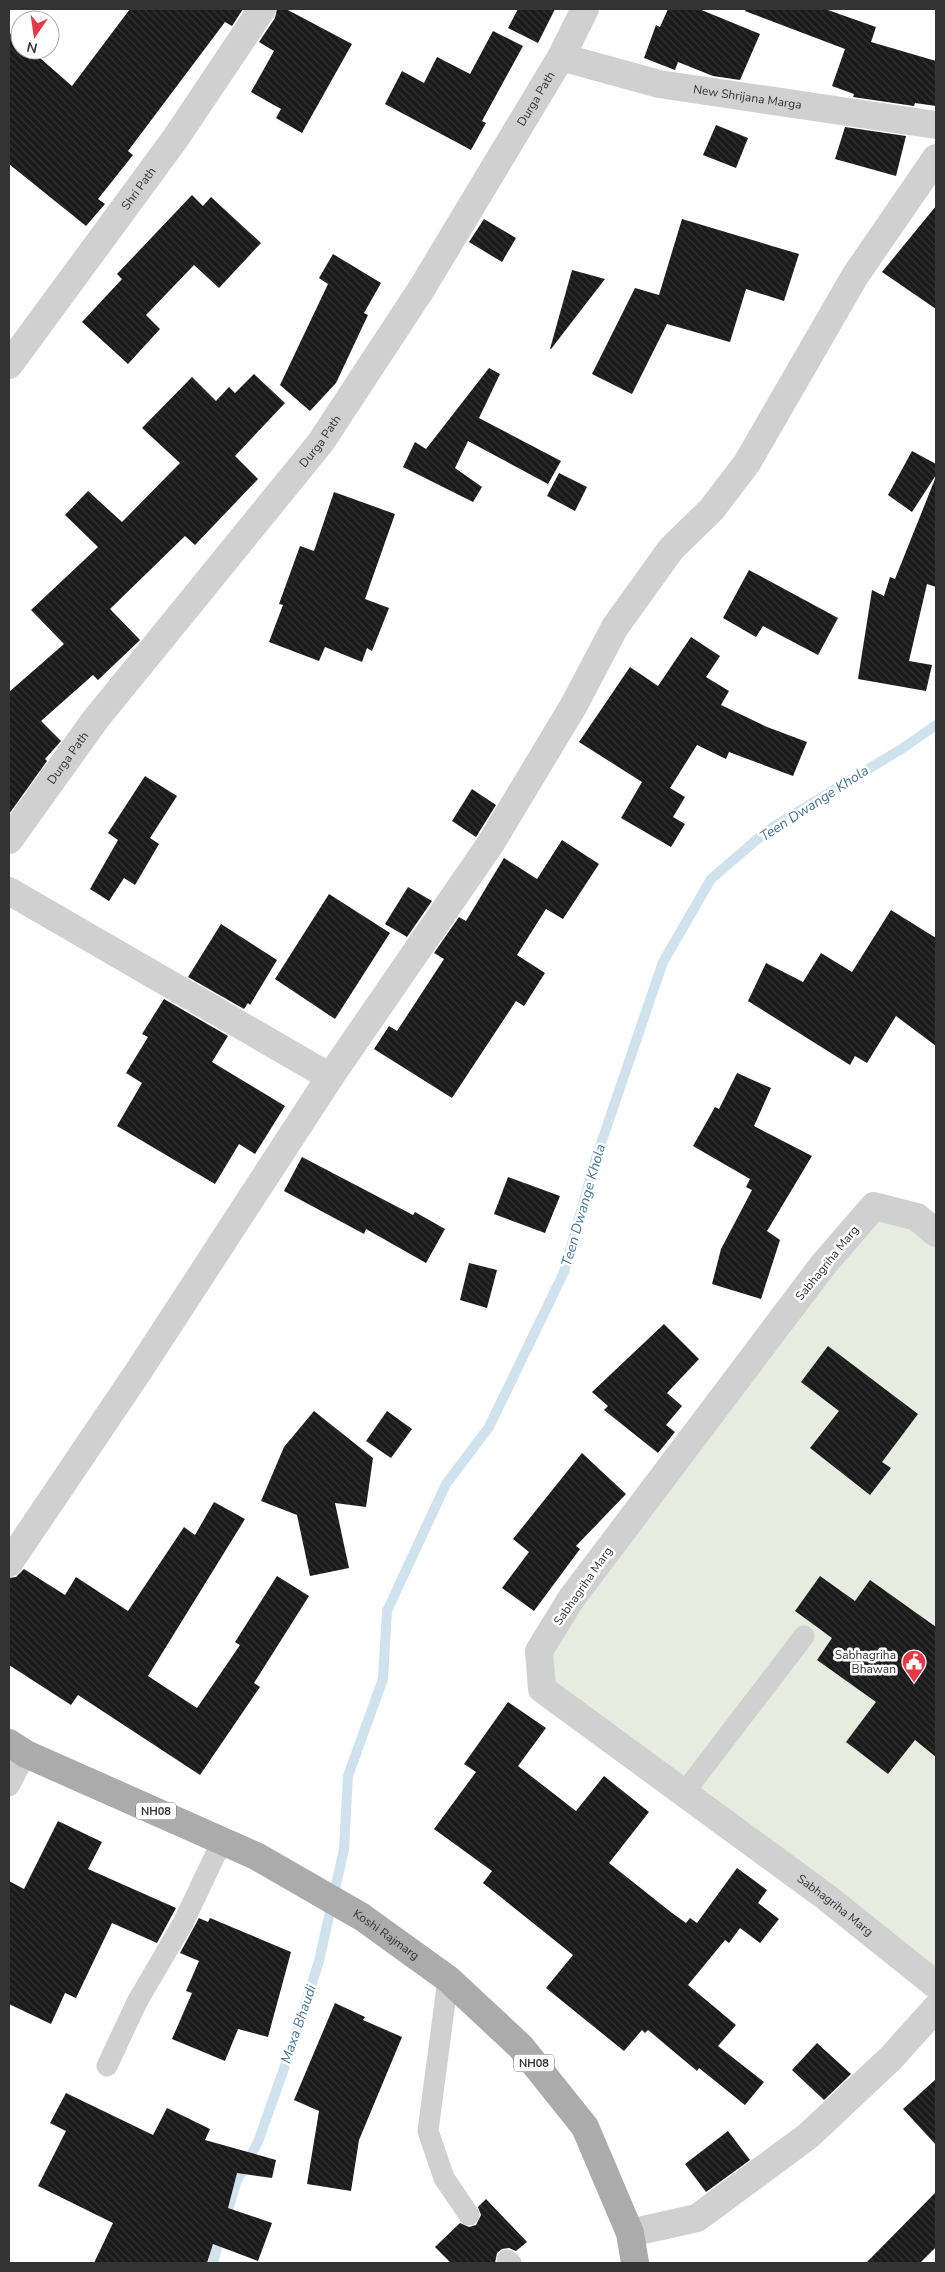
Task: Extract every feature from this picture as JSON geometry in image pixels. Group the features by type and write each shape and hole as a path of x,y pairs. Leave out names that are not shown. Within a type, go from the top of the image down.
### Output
{"main road":[{"name":"Koshi Rajmarg","path":"17,1748 256,1856 301,1884 362,1917 448,1978 522,2048 585,2127 630,2233 635,2263"}],"street":[{"name":"Shri Path","path":"9,365 175,139 262,9"},
{"name":"Durga Path","path":"9,840 95,720 321,442 422,288 561,57 585,9"},
{"name":"New Shrijana Marga","path":"561,57 659,84 936,125"},
{"path":"9,1564 143,1364 330,1077 491,844 574,705 615,627 671,549 712,508 746,463 855,276 936,158"},
{"path":"9,891 330,1077"},
{"name":"Sabhagriha Marg","path":"936,1233 917,1217 874,1206 823,1266 571,1599 539,1651 542,1689 826,1898 936,1985"},
{"path":"630,2233 698,2218 808,2136 891,2058 936,2008"}],"lane":[{"path":"684,1794 804,1636"},
{"path":"9,1786 17,1748"},
{"path":"107,2066 137,2002 183,1923 222,1841"},
{"path":"448,1978 428,2131 444,2178 469,2215"}],"shaded area":[{"path":"874,1206 936,1233 936,1985 542,1689 571,1599"}],"building":[{"path":"130,9 243,9 232,26 225,22 128,151 133,155 98,199 105,204 86,226 9,164 9,32 10,60 42,60 72,86"},
{"path":"277,9 286,9 352,44 302,133 276,118 281,109 251,92 274,51 259,42 275,18"},
{"path":"518,9 555,9 538,43 508,28"},
{"path":"668,9 699,9 760,34 740,80 713,76 678,62 675,70 644,58 656,25 660,27"},
{"path":"746,9 825,9 876,27 871,42 936,61 936,106 915,103 914,106 853,97 854,94 832,86 845,49 745,11"},
{"path":"493,31 523,46 482,121 486,123 471,150 385,104 402,71 424,83 437,57 470,74"},
{"path":"716,125 748,138 736,168 703,155"},
{"path":"845,127 906,136 896,176 835,159"},
{"path":"192,195 203,206 211,197 261,243 219,288 194,265 146,315 160,329 128,364 82,322 122,279 117,274"},
{"path":"936,206 936,309 882,272"},
{"path":"484,219 516,238 502,262 469,242"},
{"path":"682,219 799,254 784,301 746,289 730,342 667,324 632,394 592,374 635,288 659,295"},
{"path":"333,254 381,283 364,313 368,315 336,383 310,411 280,385 328,284 319,278"},
{"path":"572,270 605,279 550,349"},
{"path":"489,368 500,374 479,418 561,461 548,484 468,441 455,468 482,487 473,502 403,467 415,442 426,449"},
{"path":"254,374 285,403 235,456 258,479 195,545 185,536 110,609 140,640 98,680 93,675 41,721 61,741 45,759 47,761 9,814 9,692 64,644 31,610 98,547 65,515 88,491 122,522 180,463 142,428 192,377 216,401 229,387 235,393"},
{"path":"912,451 936,464 936,475 912,512 888,495"},
{"path":"559,473 587,487 575,511 547,496"},
{"path":"935,479 936,587 927,584 909,661 932,665 926,691 858,679 872,590 884,596 890,577 895,579"},
{"path":"334,492 395,514 365,599 389,608 372,651 367,648 362,662 325,647 319,661 269,642 283,605 279,604 300,546 314,551"},
{"path":"749,570 838,618 818,655 763,626 756,637 723,618"},
{"path":"691,637 720,656 706,677 729,691 721,705 767,727 807,742 793,776 729,752 726,759 697,745 670,788 685,797 673,817 685,824 671,847 621,818 642,782 579,742 630,667 658,686"},
{"path":"145,776 177,796 150,838 159,844 135,885 124,878 109,901 90,889 118,840 108,833"},
{"path":"472,789 496,805 476,837 452,821"},
{"path":"562,840 599,864 563,919 546,909 517,955 545,973 524,1006 516,1001 452,1098 374,1049 389,1026 397,1031 444,959 434,953 459,917 466,921 504,858 537,879"},
{"path":"408,887 432,901 407,937 385,924"},
{"path":"329,894 390,933 335,1019 275,979"},
{"path":"891,910 936,938 936,1046 896,1016 867,1063 855,1056 850,1065 748,1001 766,963 803,982 821,953 852,972"},
{"path":"221,924 277,960 250,1005 248,1003 244,1009 188,977"},
{"path":"164,999 228,1036 212,1062 285,1106 255,1154 239,1144 215,1184 117,1126 142,1083 126,1073 148,1037 142,1034"},
{"path":"737,1073 771,1088 754,1126 812,1156 767,1231 780,1240 761,1299 712,1284 721,1249 752,1190 746,1187 750,1179 693,1146 715,1107 719,1109"},
{"path":"302,1157 413,1215 415,1212 445,1229 426,1263 366,1229 364,1234 284,1191"},
{"path":"508,1177 560,1196 545,1233 494,1214"},
{"path":"469,1263 497,1270 487,1308 460,1300"},
{"path":"664,1324 699,1359 667,1393 682,1406 666,1425 675,1432 658,1453 604,1410 608,1406 592,1392"},
{"path":"828,1346 918,1414 882,1462 891,1468 870,1495 810,1448 839,1411 801,1382"},
{"path":"314,1411 373,1458 366,1507 335,1503 349,1568 310,1576 297,1515 261,1501 284,1447"},
{"path":"387,1411 412,1429 391,1458 366,1441"},
{"path":"582,1453 626,1494 576,1546 580,1549 534,1611 502,1588 529,1552 513,1539"},
{"path":"214,1502 245,1519 148,1676 197,1708 240,1645 235,1642 277,1576 309,1596 254,1683 260,1687 200,1775 78,1695 71,1705 9,1665 9,1578 16,1577 24,1569 65,1595 76,1577 128,1611 184,1527 195,1535"},
{"path":"820,1576 855,1601 870,1580 936,1627 936,1757 915,1740 888,1774 846,1742 876,1702 817,1660 832,1638 795,1611"},
{"path":"508,1702 546,1728 518,1766 576,1811 604,1776 649,1812 609,1863 672,1913 686,1923 690,1918 697,1923 737,1868 767,1890 758,1903 779,1919 760,1943 740,1928 729,1943 725,1940 688,1985 736,2025 718,2046 764,2082 745,2105 699,2068 697,2071 648,2030 645,2033 642,2030 624,2051 546,1988 573,1955 483,1883 492,1871 434,1829 476,1772 464,1764"},
{"path":"58,1821 102,1842 88,1869 176,1908 157,1943 112,1923 76,1998 65,1993 51,2024 9,2004 9,1881 24,1889"},
{"path":"199,1918 208,1922 210,1918 291,1952 268,2037 238,2029 225,2061 172,2039 192,1993 186,1991 199,1961 180,1953"},
{"path":"335,2003 365,2017 363,2020 402,2037 359,2140 351,2191 307,2184 319,2111 294,2100"},
{"path":"817,2043 851,2074 824,2100 792,2070"},
{"path":"936,2079 936,2145 903,2109"},
{"path":"66,2093 153,2135 167,2108 210,2129 205,2140 276,2160 272,2178 237,2173 228,2208 272,2223 258,2261 213,2244 207,2263 94,2263 113,2223 38,2186 66,2131 50,2123"},
{"path":"728,2131 750,2160 706,2192 685,2164"},
{"path":"936,2192 936,2247 920,2263 866,2263"},
{"path":"486,2199 527,2242 516,2251 509,2248 502,2249 497,2253 495,2263 451,2263 435,2247 460,2223 469,2227 476,2225 481,2215 478,2207"}],"waterway":[{"name":"Teen Dwange Khola","path":"225,2220 236,2183 258,2142 292,2046 319,1961 344,1849 348,1776 383,1679 387,1611 446,1484 489,1427 564,1272 595,1161 663,962 711,879 768,830 903,748 936,725"},
{"name":"Maxa Bhaudi","path":"213,2263 221,2234"}],"place":[{"name":"Sabhagriha Bhawan","path":"914,1683"}]}
